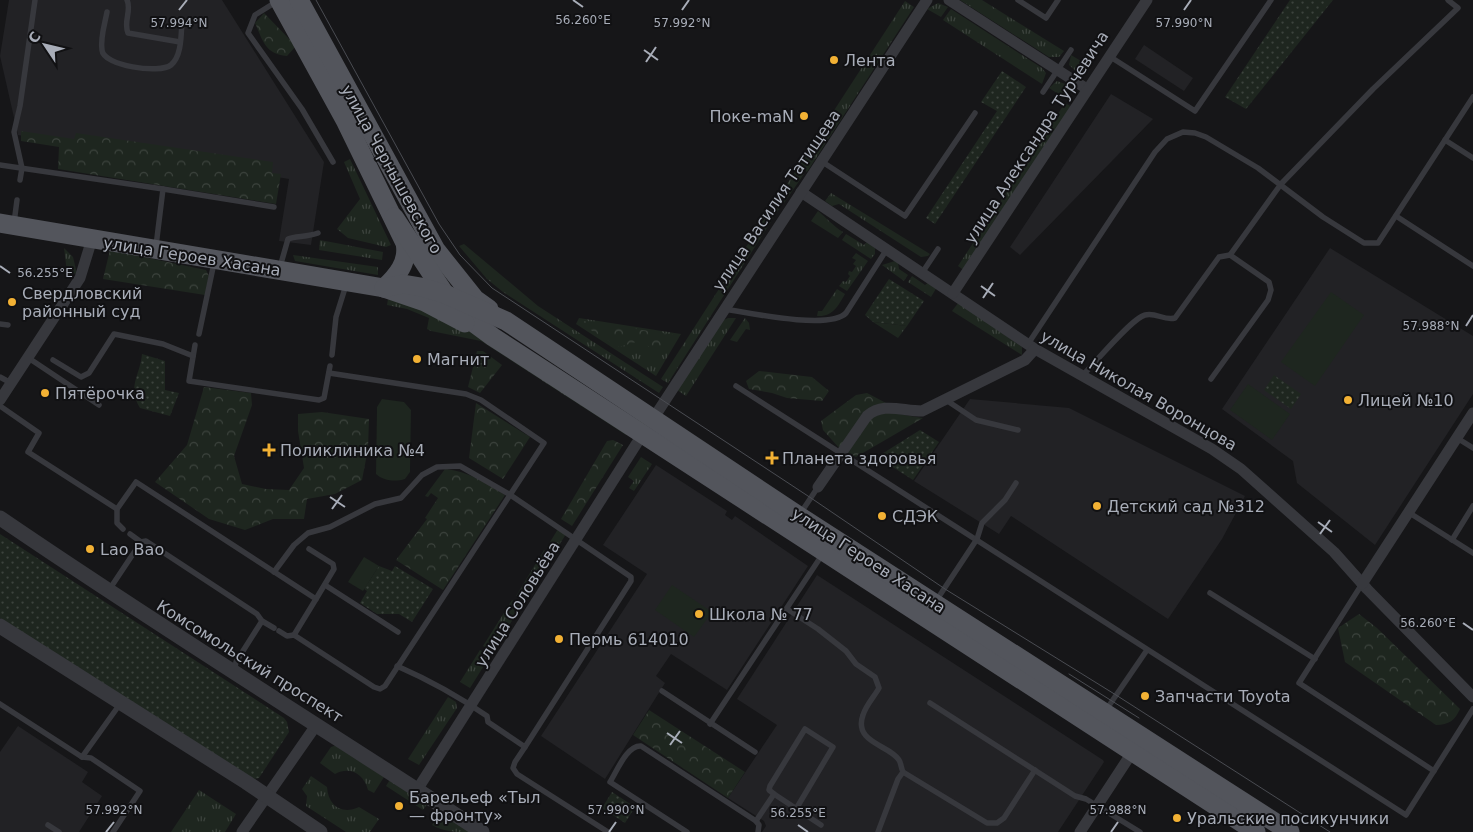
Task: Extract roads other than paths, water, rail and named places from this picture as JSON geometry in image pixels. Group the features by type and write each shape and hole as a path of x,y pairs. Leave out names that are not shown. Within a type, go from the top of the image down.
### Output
{"main road":[{"name":"улица Чернышевского","path":"279,0 346,122 394,217 407,251 405,260 395,278 384,288"},
{"name":"улица Чернышевского","path":"299,0 436,250 475,299 506,321"},
{"name":"улица Чернышевского","path":"394,217 445,294"},
{"name":"улица Героев Хасана","path":"7,224 384,288 425,302 493,337"},
{"name":"улица Героев Хасана","path":"384,288 403,284 445,294 506,321 799,516 1104,713 1137,745 1256,832"},
{"name":"улица Героев Хасана","path":"445,294 463,315 493,337 824,553 1137,745 1290,832"}],"street":[{"name":"улица Василия Татищева","path":"653,418 723,308 927,0"},
{"path":"949,0 1087,90"},
{"name":"улица Александра Турчевича","path":"953,293 1147,0"},
{"name":"улица Николая Воронцова","path":"800,192 1032,347 1212,449 1241,469 1334,552 1362,584 1473,697"},
{"path":"0,400 80,278 92,239"},
{"path":"818,487 867,416 875,409 885,407 903,411 922,411 1025,360 1032,347"},
{"path":"1362,584 1473,413"},
{"name":"улица Соловьёва","path":"418,790 642,435"},
{"name":"Комсомольский проспект","path":"0,518 108,592 317,724 482,832"},
{"path":"0,626 267,796 320,832"},
{"path":"242,832 317,724"},
{"path":"1080,832 1137,745"}],"lane":[{"path":"20,180 22,168 14,132 20,106 35,0"},
{"path":"127,0 129,4 126,28 128,33 180,42"},
{"path":"279,0 255,15 248,33 302,109 333,162"},
{"path":"1018,0 1046,18 1058,0"},
{"path":"1109,56 1195,111 1271,0"},
{"path":"1084,375 1137,318 1153,314 1167,320 1175,318 1219,257 1230,255 1281,184 1373,89 1458,8 1448,0"},
{"path":"107,12 102,51 106,58 115,63 162,69 170,66 176,60 182,21"},
{"path":"1043,92 1071,50"},
{"path":"1032,347 1155,152 1167,139 1183,132 1195,133 1206,137 1281,184 1323,217 1364,243 1378,243 1473,97"},
{"path":"821,161 905,216 975,113"},
{"path":"1445,140 1473,158"},
{"path":"0,165 274,207"},
{"path":"155,250 163,189"},
{"path":"7,224 17,200"},
{"path":"1396,216 1473,266"},
{"path":"280,270 282,253 288,240 292,237 306,238 318,234"},
{"path":"723,308 776,317 824,322 838,320 846,313 887,249"},
{"path":"922,273 938,249"},
{"path":"1210,379 1268,300 1271,290 1269,282 1230,255"},
{"path":"199,334 214,260"},
{"path":"332,355 336,317 347,283"},
{"path":"0,324 8,325"},
{"path":"53,360 81,377 89,373 114,334 162,344 194,356"},
{"path":"195,345 189,381 320,400 326,394 330,366"},
{"path":"27,357 99,405"},
{"path":"130,534 141,542 146,541 154,546 257,614 262,621 276,630 287,636 294,635 374,687 380,689 385,686 544,443 497,411 466,394 329,373"},
{"path":"0,377 12,383"},
{"path":"736,386 1406,815 1473,709"},
{"path":"946,400 976,420 1018,430"},
{"path":"0,406 39,433 28,452 117,509"},
{"path":"1458,438 1473,448"},
{"path":"274,572 294,546 308,533 330,527 375,504 402,498 422,475 437,467 460,466 509,494 629,574 631,581 515,762 513,768 517,774 608,832"},
{"path":"123,530 117,522 117,509 136,482 316,599"},
{"path":"935,603 976,540 982,523 1005,500 1016,483"},
{"path":"799,516 818,487"},
{"path":"1452,540 1473,506"},
{"path":"1408,512 1473,554"},
{"path":"108,592 141,542"},
{"path":"294,635 333,573 333,564 310,549"},
{"path":"710,724 824,553"},
{"path":"1362,584 1298,683 1434,771"},
{"path":"325,585 398,632"},
{"path":"1210,593 1315,659"},
{"path":"787,609 818,629 846,651 856,664 875,677 879,688 863,712 862,728 866,736 874,744 899,759 902,772 878,832"},
{"path":"234,672 236,662 262,621"},
{"path":"1104,713 1147,650"},
{"path":"397,666 438,685 472,705 487,716 488,722 525,747"},
{"path":"662,691 755,752"},
{"path":"930,703 1075,796 1086,799 1140,832"},
{"path":"0,704 82,757 91,758 140,791 113,832"},
{"path":"82,757 120,704"},
{"path":"796,809 833,747 805,729 769,790 796,809 821,825"},
{"path":"687,832 677,829 610,782 631,749 636,745 641,746 756,821 759,825 758,832"},
{"path":"902,772 987,823 997,823 1004,818 1035,770"},
{"path":"756,821 774,794"},
{"path":"48,825 59,832"}],"tram line":[{"path":"316,0 439,224 460,255 492,288 811,498 945,589 1116,695 1330,832"},
{"path":"1069,674 1139,718"}],"place":[{"name":"Лента","path":"834,60"},
{"name":"Поке-maN","path":"804,116"},
{"name":"Свердловский районный суд","path":"12,302"},
{"name":"Магнит","path":"417,359"},
{"name":"Пятёрочка","path":"45,393"},
{"name":"Лицей №10","path":"1348,400"},
{"name":"Поликлиника №4","path":"269,450"},
{"name":"Планета здоровья","path":"772,458"},
{"name":"Детский сад №312","path":"1097,506"},
{"name":"СДЭК","path":"882,516"},
{"name":"Lao Bao","path":"90,549"},
{"name":"Школа № 77","path":"699,614"},
{"name":"Пермь 614010","path":"559,639"},
{"name":"Запчасти Toyota","path":"1145,696"},
{"name":"Барельеф «Тыл — фронту»","path":"399,806"},
{"name":"Уральские посикунчики","path":"1177,818"}]}
